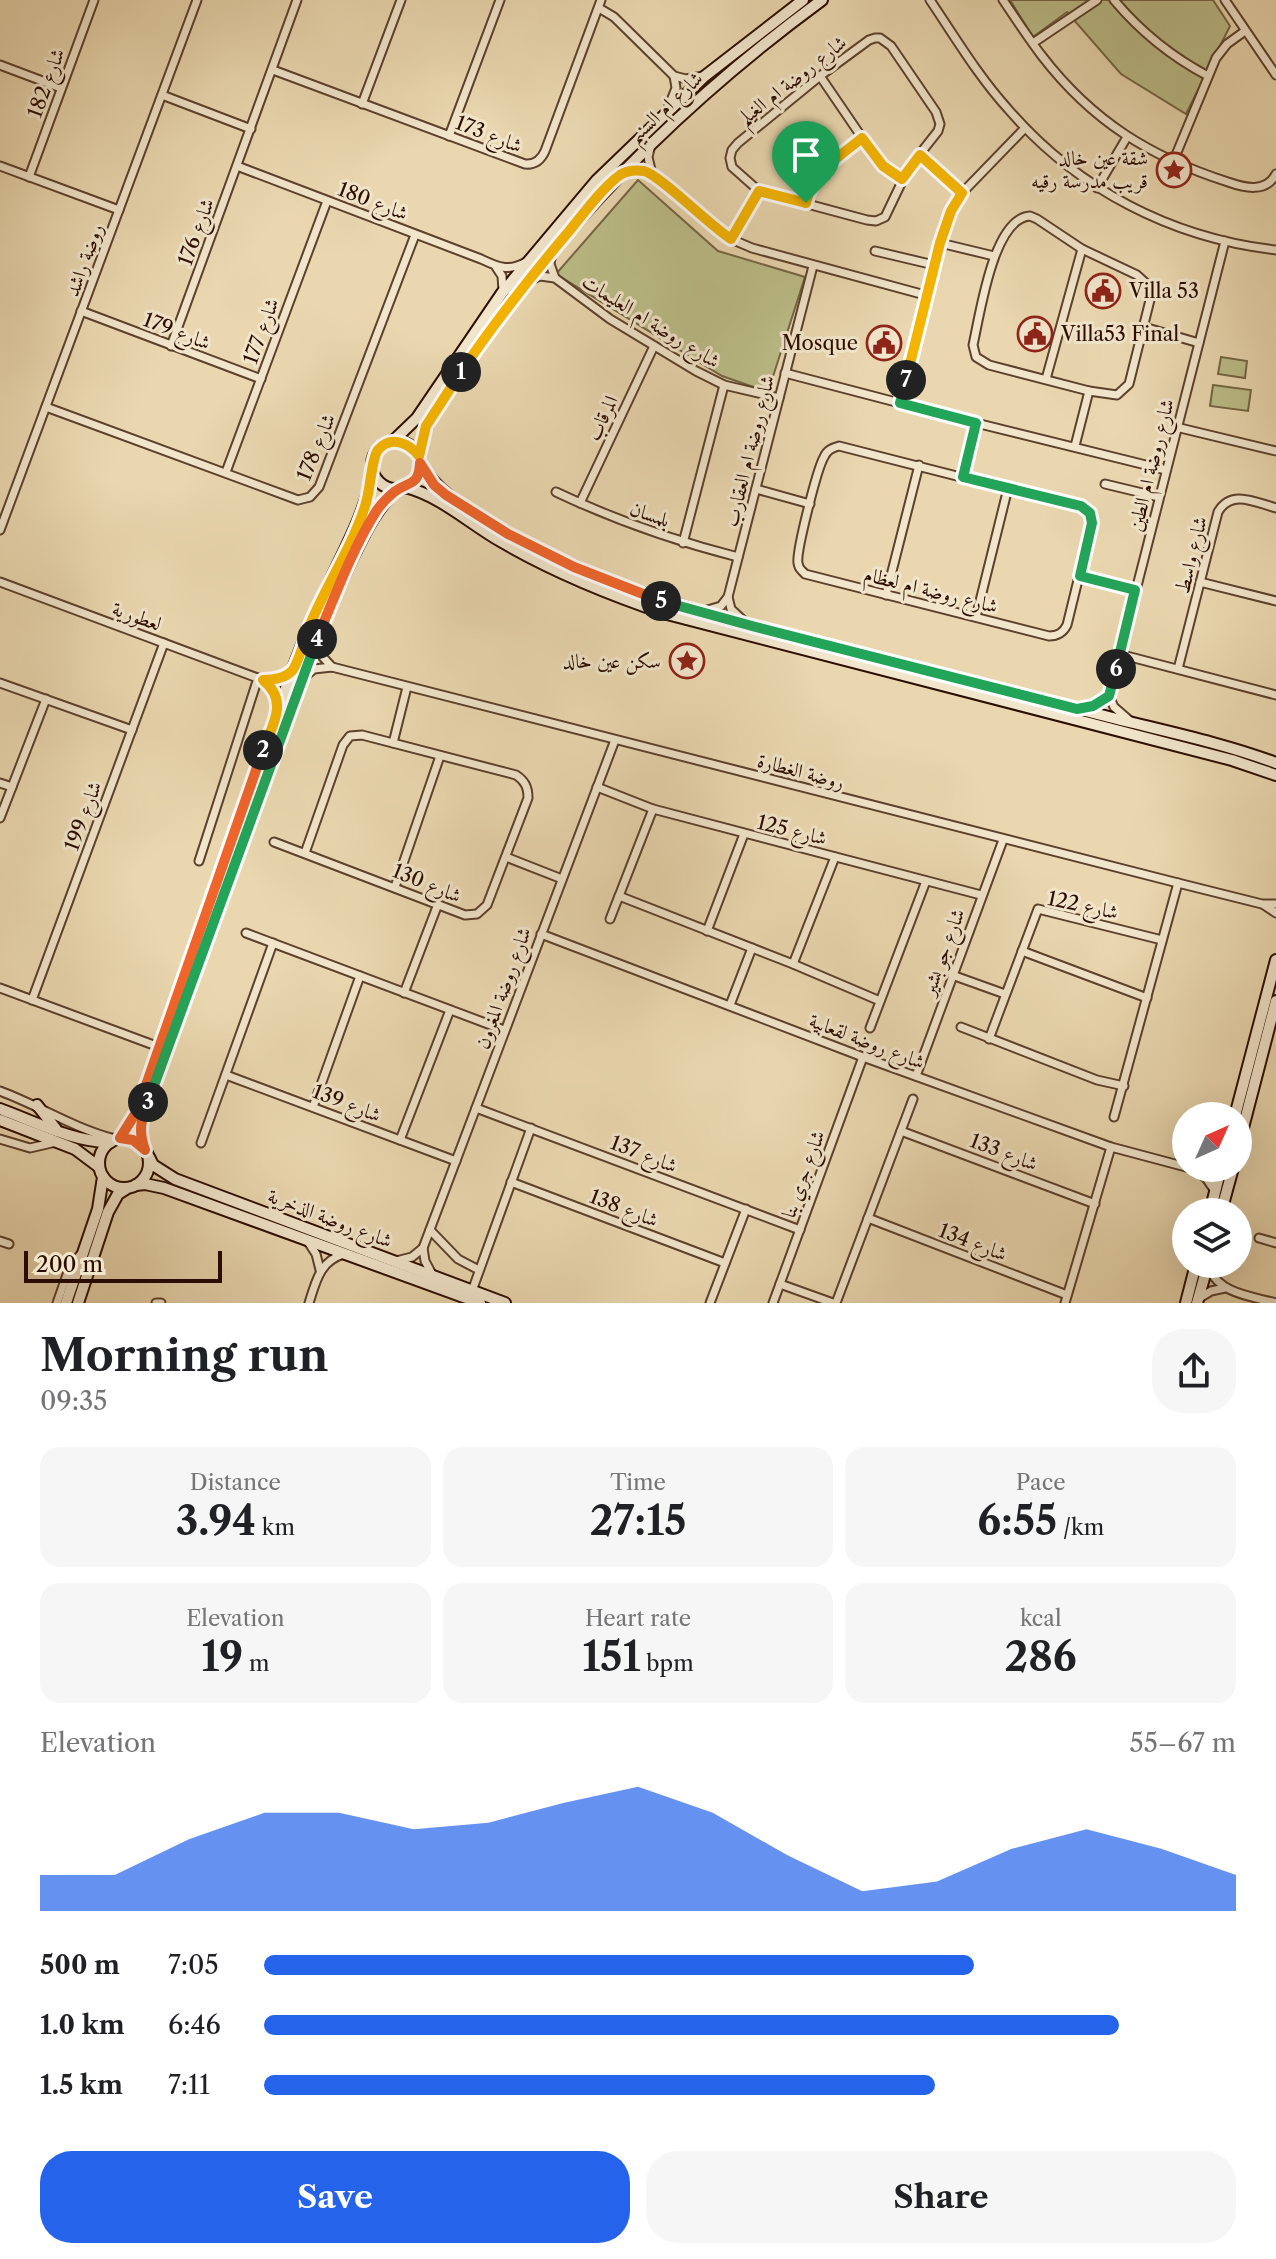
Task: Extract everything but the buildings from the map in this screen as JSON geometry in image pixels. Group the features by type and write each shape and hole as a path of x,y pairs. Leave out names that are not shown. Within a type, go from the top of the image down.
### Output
{"street":[{"name":"شارع 182","path":"29,177 94,0"},
{"name":"روضة راشد","path":"0,530 197,0"},
{"name":"شارع 176","path":"171,346 297,0"},
{"path":"362,104 401,0"},
{"path":"449,136 500,0"},
{"name":"شارع ام السنيم","path":"392,442 417,418 502,293 597,180 705,76 803,0"},
{"name":"شارع ام السنيم","path":"419,460 422,438 432,414 494,324 588,208 653,142 739,64 822,0"},
{"path":"930,0 989,86 1025,128 1062,163 1097,188 1143,213 1187,231 1276,250"},
{"path":"1003,0 1068,86 1127,137 1173,162 1236,185 1255,188 1267,185 1276,174"},
{"path":"1033,43 1097,0"},
{"path":"1114,0 1157,43 1208,76"},
{"path":"1225,0 1276,75"},
{"name":"شارع 173","path":"273,70 525,164 537,162 545,151 600,4 674,76"},
{"path":"1173,162 1219,53 1245,31"},
{"name":"شارع روضة ام الغيلم","path":"880,38 886,41 906,68 939,119 938,131 902,179 882,220 867,220 759,191 732,167 730,158 738,143 820,76 869,40 880,38"},
{"path":"0,65 61,88"},
{"path":"666,112 676,92 674,76 686,79 705,76"},
{"path":"820,76 883,166 902,179"},
{"path":"162,95 251,129"},
{"path":"900,403 925,295 951,211 962,193 1025,128"},
{"path":"1097,188 1127,137"},
{"path":"806,203 817,176 862,138"},
{"path":"652,174 648,157 653,142"},
{"path":"920,155 962,193"},
{"path":"0,166 119,210"},
{"name":"شارع 180","path":"237,166 496,267"},
{"path":"621,174 639,171 652,174 710,225 752,248 925,295"},
{"path":"731,239 759,191"},
{"name":"شارع 177","path":"226,472 327,201"},
{"path":"1018,219 1037,219 1082,249 1137,275 1148,285 1150,300 1127,388 1117,395 1089,391 989,365 976,357 973,345 994,256 1005,231 1018,219"},
{"name":"شارع 178","path":"46,407 298,500 305,499 316,493 415,235"},
{"name":"شارع روضة ام الطين","path":"1109,696 1225,241"},
{"path":"940,243 994,256"},
{"path":"1046,379 1082,249"},
{"name":"شارع روضة ام العليمات","path":"552,250 550,264 555,278"},
{"path":"875,251 934,265"},
{"path":"496,267 509,269 527,262"},
{"name":"شارع روضة ام العقارب","path":"728,597 813,266"},
{"path":"496,267 503,281 502,293"},
{"name":"شارع روضة ام العليمات","path":"527,281 540,276 555,278 610,319 696,371 724,385 779,398"},
{"name":"شارع 179","path":"81,311 261,379"},
{"path":"1144,327 1199,343"},
{"name":"المرقاب","path":"580,503 654,346"},
{"path":"785,373 1166,470"},
{"path":"683,543 724,385"},
{"path":"1075,446 1089,391"},
{"path":"963,477 976,423"},
{"path":"1176,427 1276,451"},
{"path":"66,1303 98,1209 103,1150 137,1111 292,671 312,620 359,522 368,497 374,456 385,444 407,444 434,485 508,534 620,587 752,626 1134,723 1276,763"},
{"name":"شارع روضة ام لعظام","path":"847,446 919,465 1081,506 1090,513 1092,523 1080,576 1067,625 1060,634 1055,636 813,577 800,569 798,557 810,504 823,458 832,448 847,446"},
{"path":"78,1303 108,1212 118,1194 147,1174 147,1154 140,1135 143,1116 318,638 368,526 384,502 417,477 419,460"},
{"path":"886,595 919,465"},
{"path":"373,472 382,484 427,495 503,543 639,604 779,644 1232,760 1276,775"},
{"path":"1105,484 1159,497"},
{"path":"976,617 1008,488"},
{"path":"756,489 810,504"},
{"name":"بلمسان","path":"556,492 610,517 683,543 738,557"},
{"name":"شارع واسط","path":"1178,669 1222,505 1228,499 1236,498 1276,508"},
{"path":"1080,576 1135,590"},
{"name":"لعطورية","path":"0,582 261,679"},
{"path":"1200,582 1276,601"},
{"path":"697,611 716,609 728,597"},
{"path":"728,597 735,614 752,626"},
{"path":"318,638 321,655 332,667"},
{"name":"شارع 199","path":"32,1000 164,643"},
{"path":"1119,654 1276,695"},
{"path":"302,679 314,669 332,667"},
{"name":"روضة الغطارة","path":"332,667 1003,840 1262,904 1276,904"},
{"path":"261,679 279,678 292,671"},
{"path":"261,679 274,692 279,707"},
{"path":"199,861 261,679"},
{"path":"0,683 132,730"},
{"path":"393,743 407,687"},
{"path":"1077,709 1093,706 1109,696 1118,712 1134,723"},
{"path":"0,818 46,699"},
{"name":"شارع 130","path":"274,842 465,915 477,914 487,905 506,857 528,798 526,784 516,775 362,735 350,736 343,745 305,853"},
{"name":"شارع روضة المغرون","path":"423,1248 615,740"},
{"path":"395,887 440,756"},
{"path":"0,783 12,787"},
{"name":"شارع 125","path":"597,787 653,809 981,895"},
{"path":"610,919 653,809"},
{"path":"707,931 744,834"},
{"name":"شارع جو بشير","path":"916,1076 1003,840"},
{"path":"506,857 562,879"},
{"path":"793,964 835,857"},
{"path":"870,1028 926,881"},
{"path":"1114,1117 1178,883"},
{"path":"619,896 880,1001"},
{"path":"404,993 438,904"},
{"name":"روضة الغطارة","path":"1262,904 1276,913"},
{"name":"شارع 122","path":"989,1039 1038,909 1162,940"},
{"path":"246,933 504,1030"},
{"name":"شارع روضة لقعابية","path":"541,934 863,1057 1111,1147 1172,1163"},
{"path":"201,1143 273,943"},
{"path":"730,1005 752,948"},
{"path":"1022,951 1147,998"},
{"path":"1239,1102 1276,960"},
{"path":"952,975 1005,994"},
{"path":"313,1107 360,976"},
{"path":"0,988 159,1047"},
{"path":"1250,1102 1276,1001"},
{"path":"400,1140 450,1010"},
{"path":"961,1027 1097,1080 1124,1086"},
{"name":"شارع جري بنا","path":"773,1303 863,1057"},
{"name":"شارع 139","path":"226,1075 456,1161"},
{"path":"0,1091 37,1105 73,1125 115,1139"},
{"path":"780,1284 834,1303 913,1099"},
{"path":"37,1105 58,1136"},
{"name":"شارع 137","path":"476,1108 800,1230"},
{"path":"0,1109 58,1136 114,1186 132,1187"},
{"path":"0,1120 58,1136 90,1141 133,1140 147,1154"},
{"path":"472,1291 531,1128"},
{"name":"شارع 133","path":"901,1131 1095,1204"},
{"path":"0,1139 30,1148 58,1136"},
{"path":"1066,1299 1111,1147"},
{"name":"شارع روضة الذخرية","path":"147,1154 153,1165 175,1179 505,1303"},
{"name":"شارع 138","path":"511,1182 725,1263"},
{"path":"1209,1182 1215,1191"},
{"path":"1213,1198 1217,1182"},
{"name":"شارع روضة الذخرية","path":"132,1187 145,1184 164,1188 480,1303"},
{"path":"710,1303 746,1209"},
{"name":"شارع 134","path":"868,1218 1066,1299"},
{"path":"430,1230 458,1259 479,1270"},
{"path":"1259,1238 1276,1243"},
{"path":"307,1240 316,1254 320,1270"},
{"path":"392,1261 406,1259 423,1248 427,1267 434,1277"},
{"path":"57,1303 69,1269 84,1250"},
{"path":"309,1303 320,1270 333,1258 344,1254"},
{"path":"1186,1303 1198,1278"},
{"path":"1198,1301 1202,1278"},
{"path":"1213,1278 1225,1288 1276,1303"},
{"path":"1198,1301 1211,1291 1225,1288"}],"green space":[{"path":"1010,0 1213,0 1230,26 1186,114 1121,74 1067,12 1033,37"},
{"path":"638,180 718,251 805,277 768,392 722,376 556,274"},
{"path":"1221,357 1247,361 1245,378 1218,374"},
{"path":"1213,385 1251,390 1248,411 1210,406"}],"place":[{"name":"شقة عين خالد قريب مدرسة رقيه","path":"1174,170"},
{"name":"Villa 53","path":"1103,291"},
{"name":"Villa53 Final","path":"1035,334"},
{"name":"Mosque","path":"884,343"},
{"name":"سكن عين خالد","path":"687,661"}],"route":[{"path":"862,138 878,161 902,179 920,155 962,193 951,211 940,243 900,403 976,423 963,477 1081,506 1090,513 1092,523 1080,576 1135,590 1109,696 1099,704 1077,709 752,626 620,587 508,534 469,510 434,485 420,463 420,470 412,483 397,489 377,510 341,582 318,638 143,1116 140,1135 145,1150 133,1140 120,1138 137,1111 279,707 270,685 263,680 279,678 292,671 312,620 365,508 372,464 378,449 385,444 400,442 407,444 419,456 422,438 432,414 494,324 588,208 621,174 639,171 652,174 710,225 731,239 759,191 806,203 812,183 822,170 862,138"}]}
